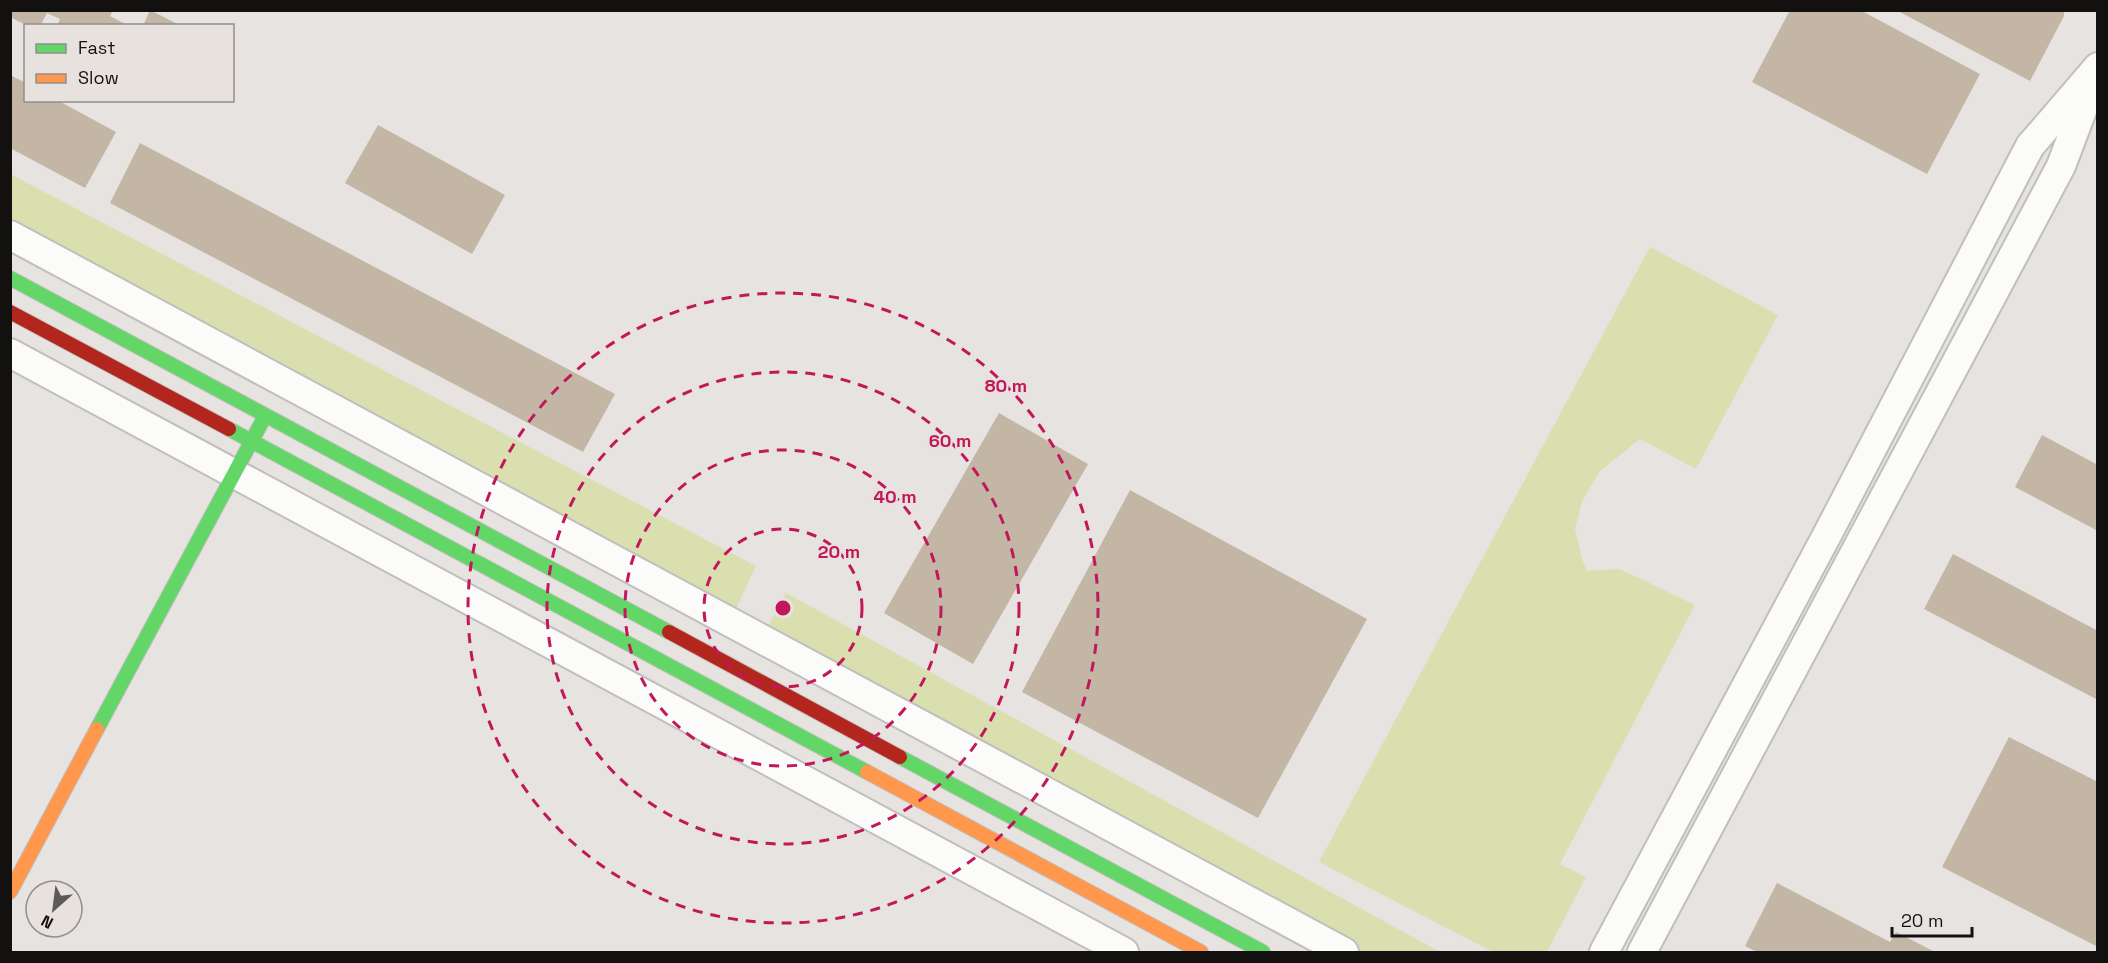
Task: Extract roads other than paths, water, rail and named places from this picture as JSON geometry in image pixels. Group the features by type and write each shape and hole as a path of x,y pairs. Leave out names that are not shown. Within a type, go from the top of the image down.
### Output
{"main road":[{"path":"10,278 1263,952"},
{"path":"10,312 1201,952"},
{"path":"10,892 266,414"}],"street":[{"path":"1604,952 2030,146 2097,68"},
{"path":"1642,952 2061,166 2097,68"},
{"path":"10,235 1344,952"},
{"path":"10,353 1124,952"}]}
